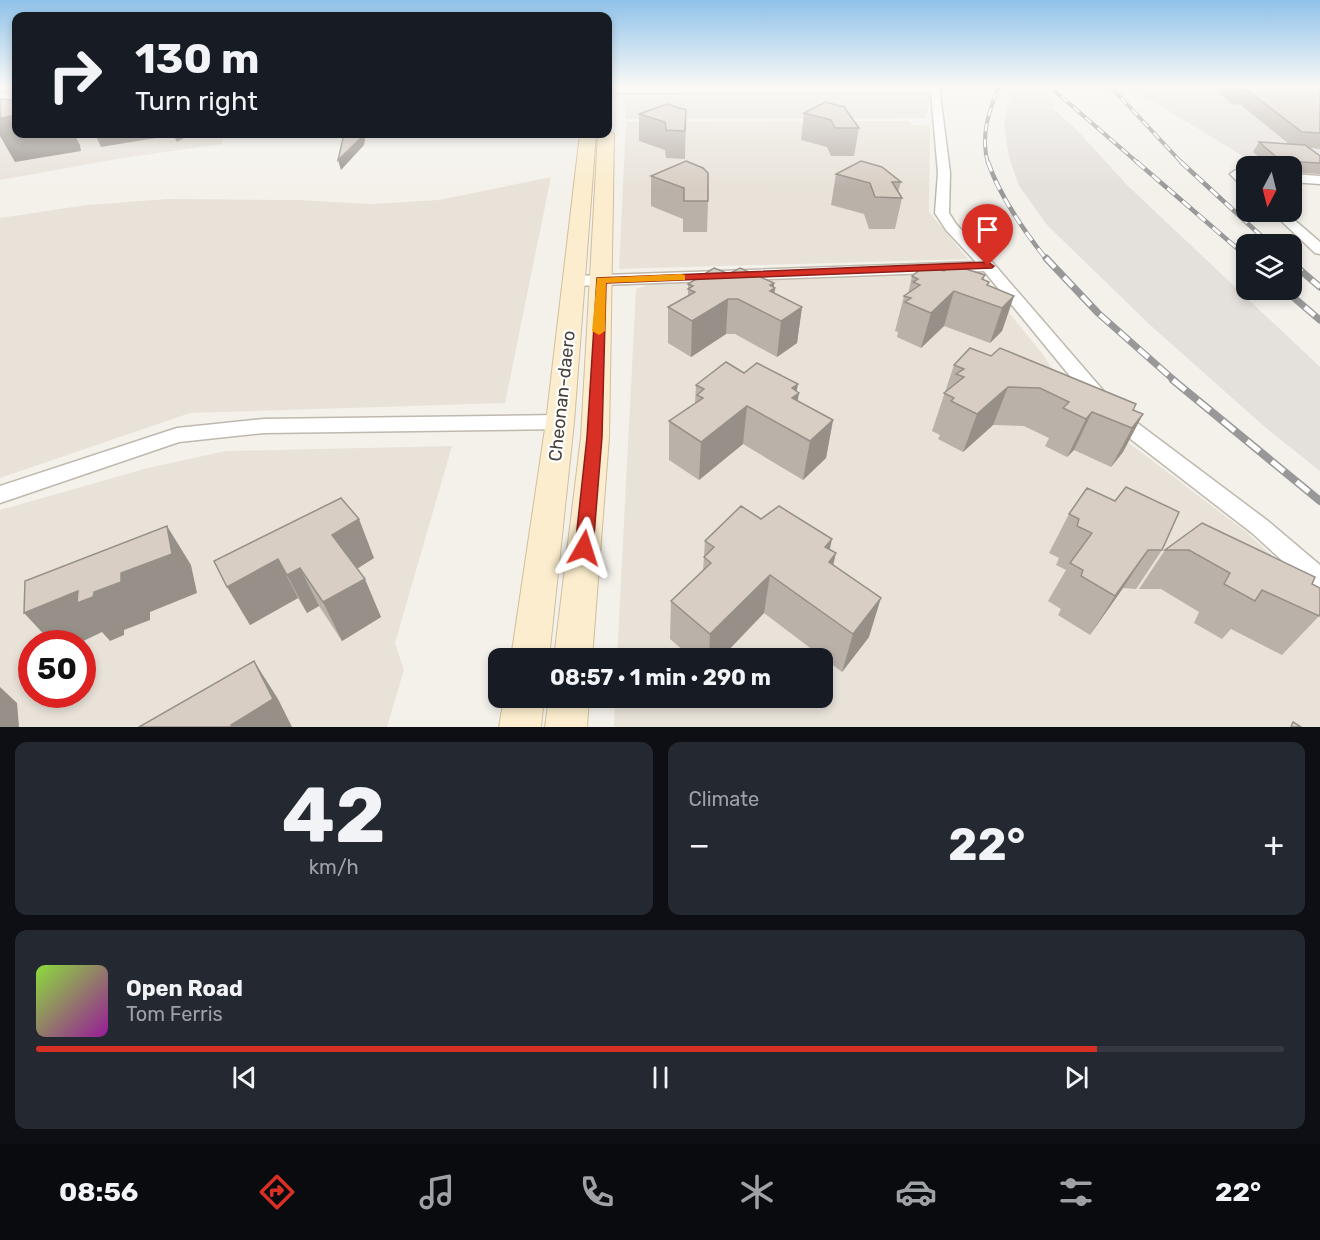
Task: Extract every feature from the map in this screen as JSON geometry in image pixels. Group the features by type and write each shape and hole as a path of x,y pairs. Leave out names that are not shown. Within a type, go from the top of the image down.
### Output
{"main road":[{"name":"Cheonan-daero","path":"574,648 595,437 588,281 588,138"},
{"name":"Cheonan-daero","path":"531,648 560,422 588,281 606,138"},
{"path":"520,727 523,708"},
{"path":"566,727 568,708"}],"street":[{"path":"938,120 944,173 942,213 951,227 988,266 1113,415 1260,527 1320,580"},
{"path":"1302,179 1320,180"},
{"path":"1289,222 1320,249"},
{"path":"588,281 988,266"},
{"path":"0,495 177,435 264,426 560,422"}],"shaded area":[{"path":"0,120 12,130 12,138 223,138 222,144 123,158 0,180"},
{"path":"1005,120 1066,120 1127,185 1236,288 1236,300 1249,300 1320,367 1320,471 1266,428 1149,324 1048,226 1019,186 1009,157"},
{"path":"1184,120 1320,120 1320,177 1302,176 1302,156 1243,156"},
{"path":"909,121 913,125 930,126 929,212 968,259 619,269 626,122"},
{"path":"551,177 505,403 190,413 0,478 0,218 87,205 168,199 298,200 370,204 439,200"},
{"path":"961,272 987,286 1041,352 1075,402 1245,531 1320,599 1320,727 614,727 615,708 833,708 833,648 618,648 636,289 649,284"},
{"path":"452,446 395,643 404,670 387,727 0,727 0,510 148,468 226,451"}],"building":[{"path":"658,120 686,120 685,131 666,130 665,122"},
{"path":"831,120 853,120 859,128 835,128"},
{"path":"1286,120 1320,120 1320,133 1302,132"},
{"path":"343,138 361,138 338,160"},
{"path":"1259,142 1305,145 1320,156 1320,163 1302,162 1302,156 1275,156"},
{"path":"686,161 703,168 708,173 708,201 684,201 684,188 651,176"},
{"path":"861,161 882,167 901,182 892,182 902,198 875,197 870,183 836,174"},
{"path":"926,265 944,271 953,265 985,275 982,279 989,282 987,285 1014,296 1002,308 954,291 931,313 905,302 911,298 904,296 920,285 913,282 918,279 912,276"},
{"path":"714,268 729,274 740,268 774,283 770,285 775,288 770,291 802,307 781,321 738,299 728,299 692,321 668,307 695,292 688,289 693,286 688,284"},
{"path":"970,348 991,356 1000,348 1136,404 1133,410 1143,414 1132,428 1092,412 1086,419 1063,408 1069,402 1040,388 1008,387 977,414 951,401 954,398 944,393 964,377 956,374 964,369 954,365"},
{"path":"726,362 744,373 757,363 798,384 792,388 799,393 792,398 833,420 810,441 747,406 701,442 669,421 703,398 697,395 704,389 696,385"},
{"path":"1126,487 1179,512 1162,550 1148,550 1115,596 1081,576 1083,570 1070,563 1092,533 1077,526 1079,519 1069,514 1087,488 1115,501"},
{"path":"341,498 359,519 332,535 365,579 323,602 300,568 287,575 278,559 227,587 214,561"},
{"path":"741,506 761,519 779,506 832,539 825,547 836,553 829,562 881,598 853,634 770,575 710,634 671,601 711,563 704,557 714,547 705,541"},
{"path":"1202,523 1315,577 1312,584 1320,588 1319,616 1262,590 1255,601 1224,584 1230,573 1189,550 1165,550"},
{"path":"167,526 172,554 121,573 121,582 94,592 93,597 77,603 78,591 24,613 25,581"},
{"path":"254,661 273,699 231,725 232,727 139,727"},
{"path":"1293,722 1301,727 1291,727"}],"railway":[{"path":"988,120 985,143 988,163"},
{"path":"1088,120 1138,163"},
{"path":"1142,120 1181,162"},
{"path":"988,162 1013,213 1047,260"},
{"path":"1137,162 1236,247"},
{"path":"1181,162 1259,234"},
{"path":"1046,258 1098,313 1175,381"},
{"path":"1302,272 1320,287"},
{"path":"1297,300 1320,320"},
{"path":"1173,380 1320,501"}],"slow traffic":[{"path":"599,331 601,280 681,277"}],"route":[{"path":"584,548 595,437 601,280 988,266"}]}
